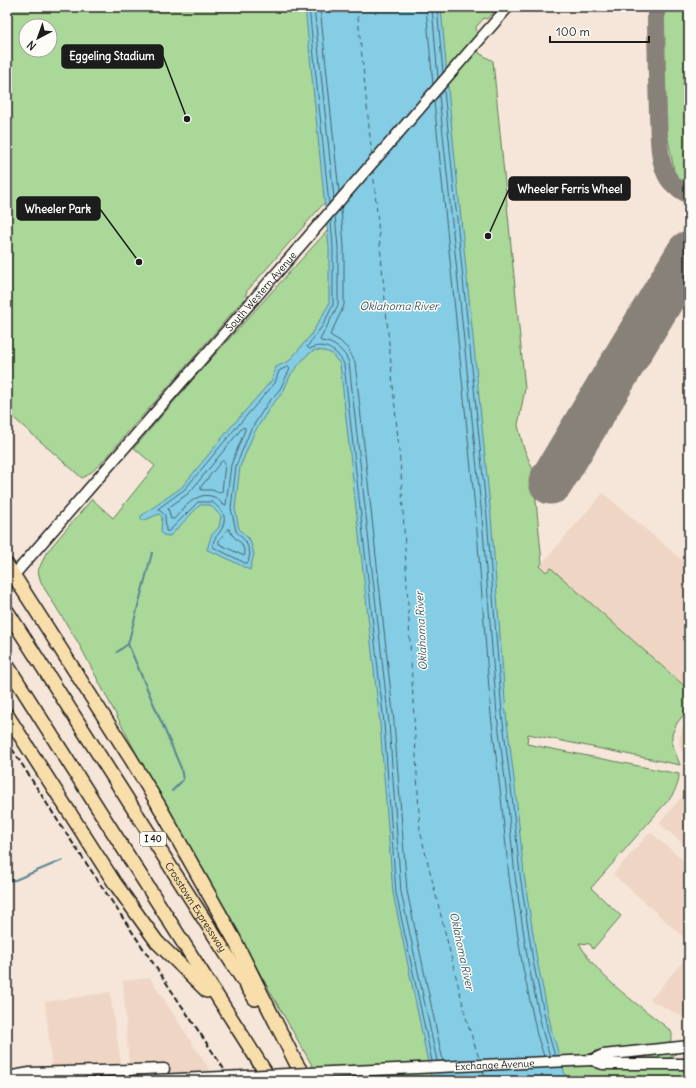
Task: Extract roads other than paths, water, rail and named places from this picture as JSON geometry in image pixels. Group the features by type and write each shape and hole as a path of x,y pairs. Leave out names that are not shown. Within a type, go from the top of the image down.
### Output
{"highway":[{"path":"10,570 131,759 158,804 234,939 295,1061"},
{"name":"Crosstown Expressway","path":"7,612 307,1081"},
{"name":"I 40","path":"7,665 271,1081"},
{"path":"7,715 114,882 133,909 158,942 222,1005"}],"main road":[{"name":"South Western Avenue","path":"10,570 248,306 508,7"},
{"name":"Exchange Avenue","path":"132,1081 592,1060 603,1055 688,1046"},
{"path":"669,1064 688,1046"},
{"name":"Exchange Avenue","path":"592,1060 603,1064 689,1064"},
{"path":"7,1079 30,1073 164,1069"},
{"path":"7,1079 25,1081"}],"water":[{"name":"Oklahoma River","path":"305,7 441,7 491,516 506,714 524,875 537,960 552,1032 567,1081 432,1081 393,893 380,724 340,364 331,353 315,350 307,355 291,374 283,392 271,406 254,433 240,467 235,508 239,529 250,540 254,554 250,570 207,550 211,536 219,527 221,516 210,505 200,505 170,536 163,535 161,532 162,517 159,514 145,520 141,520 141,516 182,487 272,380 276,367 289,361 311,335 329,304 329,247"}],"waterway":[{"path":"117,652 128,644 152,553"},
{"path":"128,644 181,768 183,780 172,791"},
{"path":"7,881 15,880 63,860"}],"railway":[{"path":"7,741 58,821 232,1081"}],"place":[{"name":"Eggeling Stadium","path":"187,119"},
{"name":"Wheeler Ferris Wheel","path":"488,236"},
{"name":"Wheeler Park","path":"139,262"}]}
